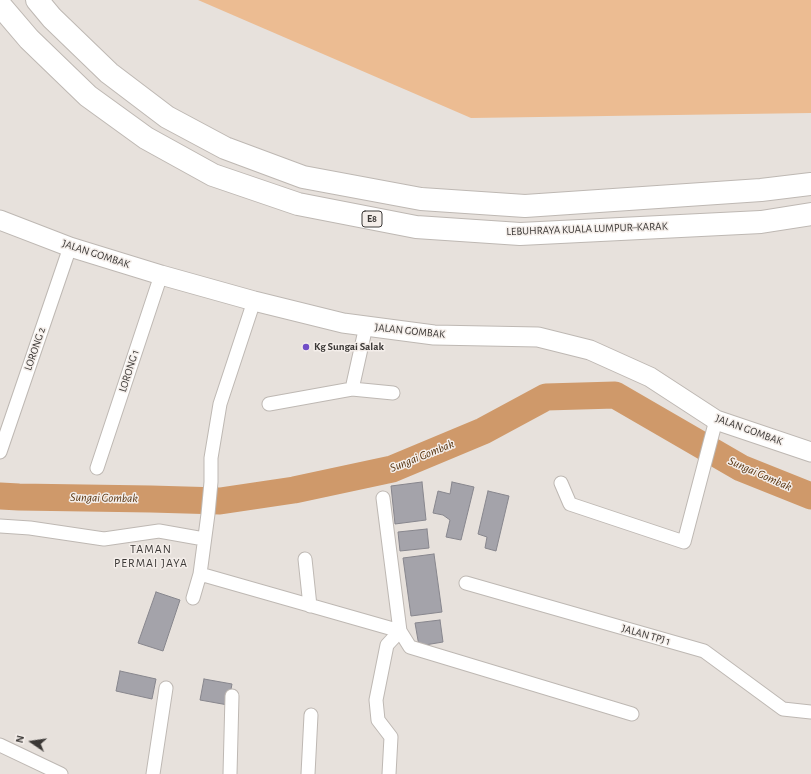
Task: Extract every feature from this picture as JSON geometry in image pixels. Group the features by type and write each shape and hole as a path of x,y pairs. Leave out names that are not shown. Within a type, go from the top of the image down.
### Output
{"highway":[{"path":"37,0 52,18 109,73 167,117 225,148 303,177 421,199 525,206 761,190 811,184"},
{"name":"LEBUHRAYA KUALA LUMPUR–KARAK","path":"0,5 29,39 88,96 146,138 213,175 298,204 416,227 520,234 761,222 811,214"}],"main road":[{"name":"JALAN GOMBAK","path":"0,220 70,247 162,275 254,301 343,323 434,335 538,337 590,350 650,377 716,420 811,452"}],"street":[{"name":"LORONG 2","path":"0,452 70,247"},
{"name":"LORONG 1","path":"97,468 162,275"},
{"path":"193,598 200,574 208,514 211,482 211,458 220,404 254,301"},
{"path":"352,389 366,326"},
{"path":"269,404 352,389 393,393"},
{"path":"561,482 570,504 684,542 716,420"},
{"path":"383,498 400,632 410,647 632,714"},
{"path":"0,526 30,528 104,539 159,532 204,539"},
{"path":"305,560 310,606"},
{"path":"200,574 400,632"},
{"name":"JALAN TPJ 1","path":"466,583 704,652 783,709 811,712"},
{"path":"389,774 391,737 378,720 376,700 387,645 400,632"},
{"path":"153,774 166,688"},
{"path":"230,774 232,696"},
{"path":"308,774 311,715"},
{"path":"0,745 61,774"}],"shaded area":[{"path":"198,0 811,0 811,113 471,118"}],"building":[{"path":"422,482 426,520 395,524 391,486"},
{"path":"452,482 474,487 461,540 446,537 450,520 443,515 433,513 438,491 450,494"},
{"path":"488,491 509,496 496,551 485,548 487,537 478,534"},
{"path":"427,529 429,548 400,551 398,532"},
{"path":"434,554 442,612 411,616 403,558"},
{"path":"156,592 180,600 163,651 138,643"},
{"path":"440,620 443,642 419,646 415,623"},
{"path":"120,671 156,679 152,699 116,691"},
{"path":"204,679 232,684 228,705 200,700"}],"waterway":[{"name":"Sungai Gombak","path":"0,496 220,501 294,490 392,469 483,431 546,397 615,395 741,468 811,496"}],"place":[{"name":"Kg Sungai Salak","path":"306,347"}],"district":[{"name":"TAMAN PERMAI JAYA","path":"151,556"}]}
